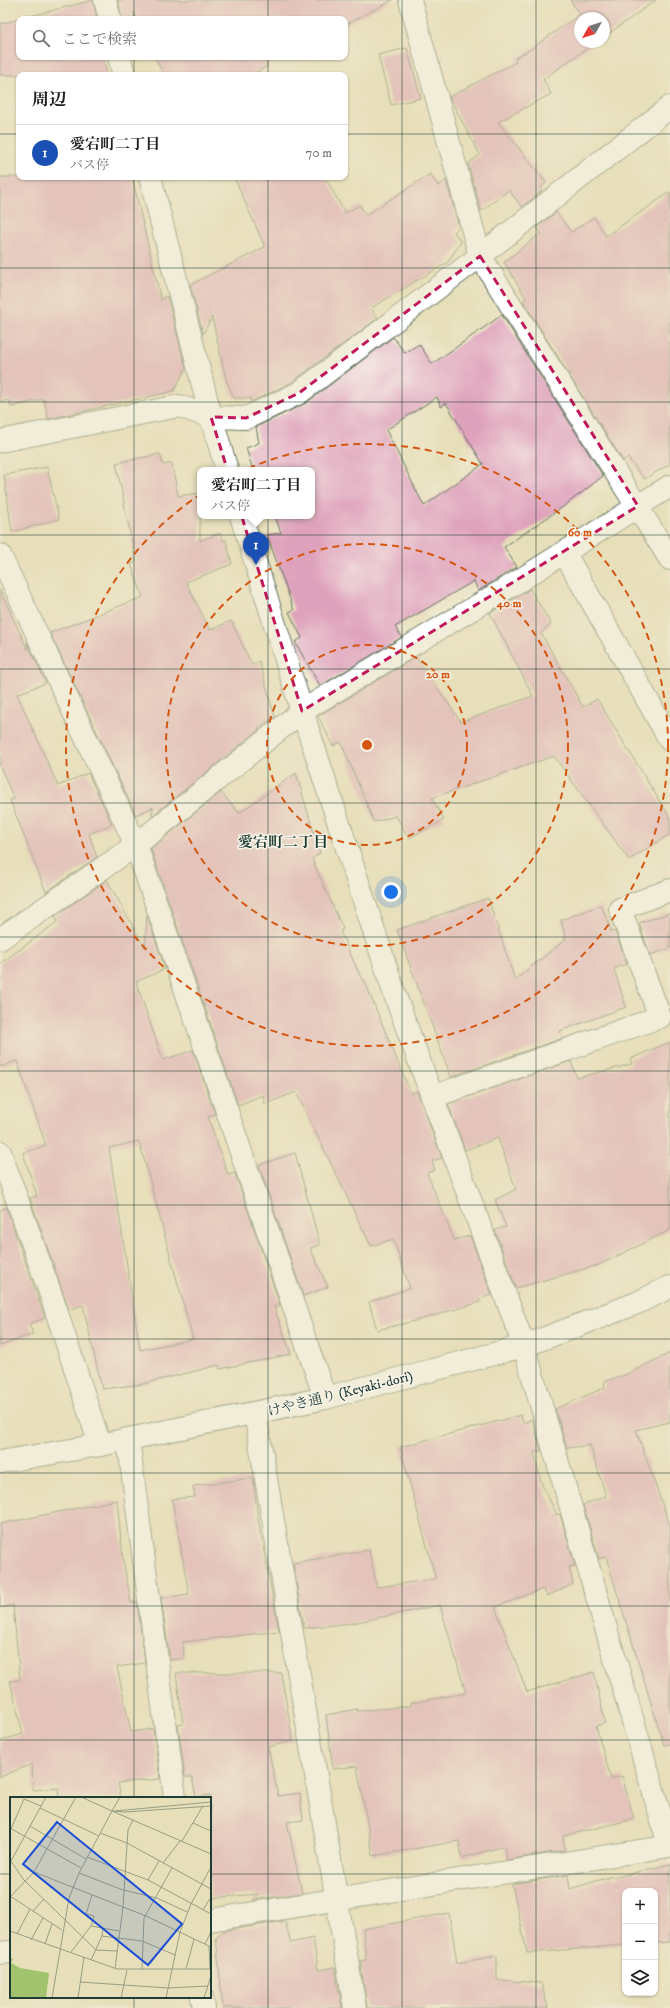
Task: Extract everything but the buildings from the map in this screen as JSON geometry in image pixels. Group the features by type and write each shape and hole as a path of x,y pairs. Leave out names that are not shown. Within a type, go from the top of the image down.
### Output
{"street":[{"path":"105,0 109,16"},
{"path":"410,0 480,256 670,559"},
{"path":"121,60 123,72"},
{"path":"0,441 179,406 211,417 246,418 299,393 480,256 670,107"},
{"path":"151,180 211,417 226,467"},
{"path":"0,939 136,845 302,712 670,486"},
{"path":"211,1920 669,1846 524,1346 396,998 302,712 242,519"},
{"path":"564,552 669,735"},
{"path":"0,555 136,845 326,1398"},
{"path":"432,1097 660,1017 620,909 670,890"},
{"path":"0,1152 50,1292 100,1445"},
{"name":"けやき通り (Keyaki-dori)","path":"0,1462 100,1445 255,1414 326,1398 524,1346 637,1303 670,1287"},
{"path":"255,1414 355,2008"},
{"path":"128,1439 174,1797"},
{"path":"0,1953 10,1952"},
{"path":"202,1998 204,2008"}],"highlighted area":[{"path":"480,256 638,506 302,711 211,417 246,418 299,393"}],"place":[{"name":"愛宕町二丁目","path":"256,565"}],"district":[{"name":"愛宕町二丁目","path":"283,842"}]}
